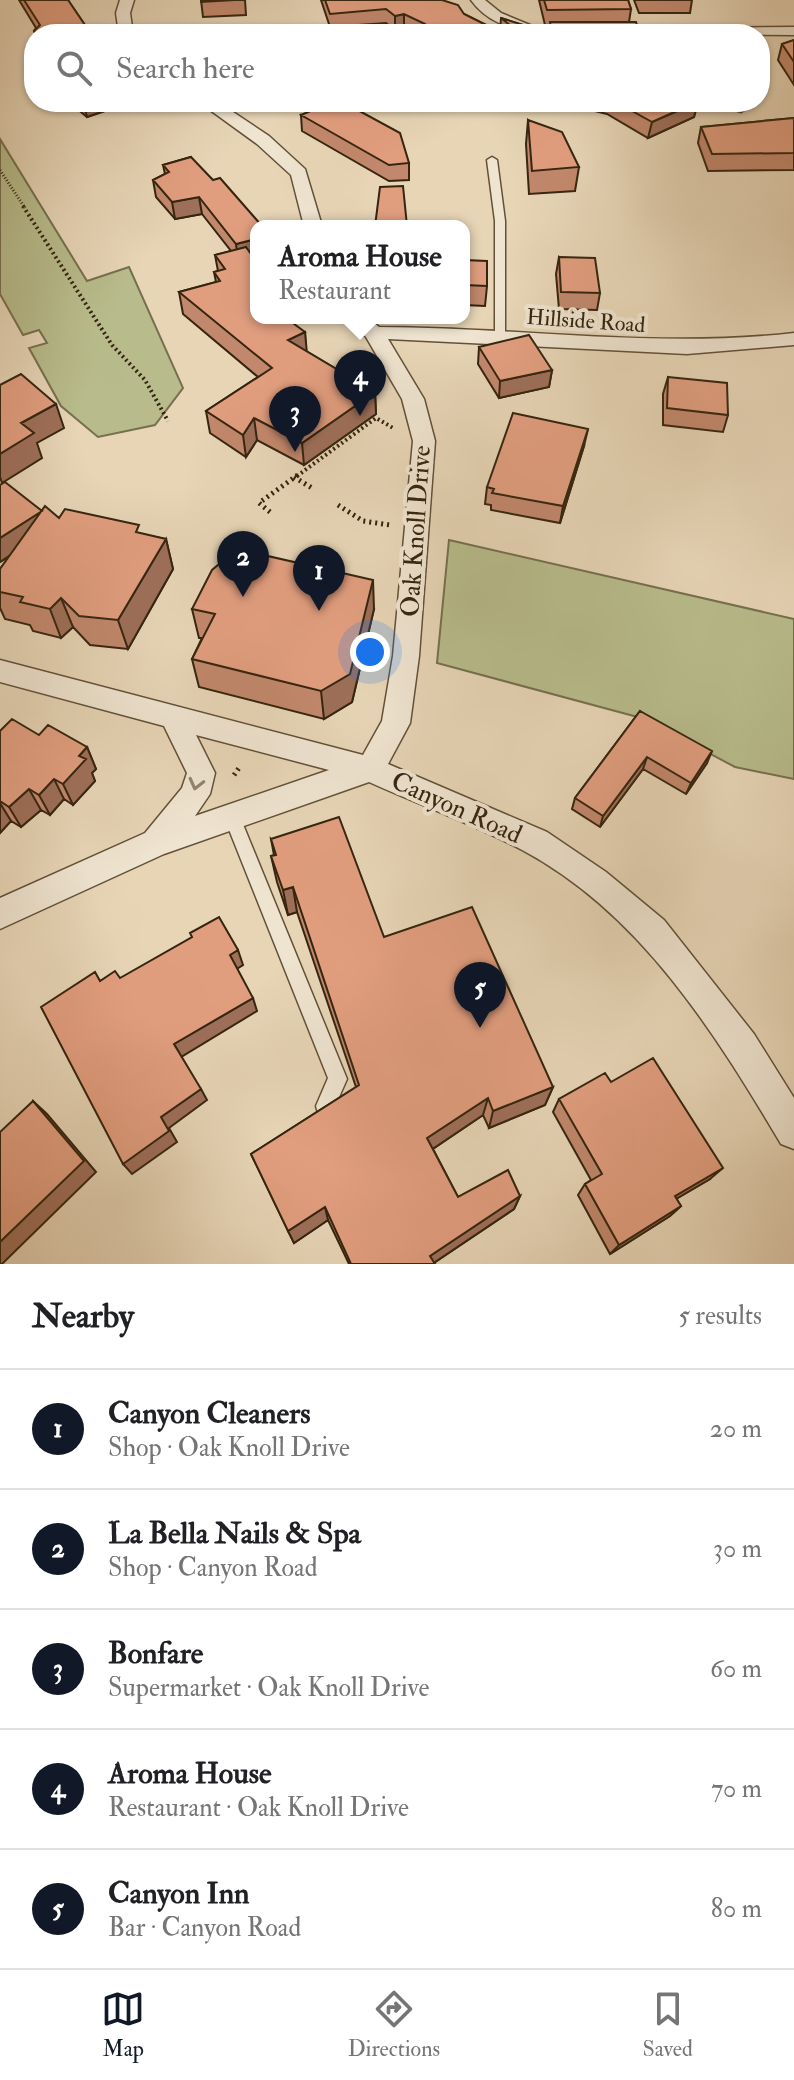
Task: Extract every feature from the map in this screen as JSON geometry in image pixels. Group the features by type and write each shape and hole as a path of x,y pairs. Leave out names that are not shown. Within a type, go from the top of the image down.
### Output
{"street":[{"path":"125,24 123,13 127,0"},
{"path":"478,0 484,8 517,24"},
{"path":"770,31 794,31"},
{"path":"222,112 263,140 299,173 311,220"},
{"name":"Hillside Road","path":"365,325 598,348 667,349 794,339"},
{"name":"Oak Knoll Drive","path":"365,325 413,399 424,441 406,656 396,723 370,769"},
{"name":"Canyon Road","path":"0,671 370,769 536,842 595,882 653,931 742,1046 794,1131"},
{"path":"156,843 195,794 201,773 173,717"},
{"path":"0,914 156,843 370,769"}],"lane":[{"path":"492,160 500,221 500,337"},
{"path":"232,817 338,1079 325,1106"}],"path":[{"path":"0,170 112,345 155,393 168,421"},
{"path":"270,512 259,503 376,418 401,432"},
{"path":"294,477 312,488"},
{"path":"338,505 363,521 391,525"},
{"path":"234,775 239,768"}],"green space":[{"path":"0,139 87,281 129,267 183,388 155,425 98,437 61,406 29,348 47,343 39,330 23,335 0,294"},
{"path":"449,540 794,619 794,779 735,767 645,719 437,663"}],"building":[{"path":"24,0 68,0 84,24 39,24"},
{"path":"325,0 442,0 458,5 464,14 484,24 425,24 404,14 395,16 386,9 330,14"},
{"path":"544,0 628,0 631,9 547,10"},
{"path":"550,22 637,24 550,24"},
{"path":"794,40 794,62 782,44"},
{"path":"308,112 361,112 400,133 409,163 389,165 301,115"},
{"path":"634,112 674,112 652,122"},
{"path":"794,118 794,153 712,154 701,127"},
{"path":"528,120 562,132 579,167 532,171"},
{"path":"191,157 213,180 220,178 257,220 250,220 250,240 236,244 199,197 172,202 153,180 169,172 163,165"},
{"path":"403,186 406,220 376,220 380,187"},
{"path":"246,247 250,253 250,324 294,324 305,332 288,340 375,392 302,443 254,418 243,435 206,411 272,368 179,292 220,281 214,272 225,269 215,255"},
{"path":"559,257 595,258 600,293 561,292"},
{"path":"470,260 487,261 487,286 470,285"},
{"path":"529,335 552,370 500,381 479,347"},
{"path":"21,374 56,404 21,423 34,433 0,454 0,385"},
{"path":"668,377 727,383 728,415 667,408"},
{"path":"513,413 588,429 563,506 492,493 494,489 487,487"},
{"path":"5,482 42,511 0,538 0,485"},
{"path":"45,506 59,518 65,509 139,525 136,532 166,539 118,620 79,616 61,598 50,609 20,602 23,597 0,592 0,569"},
{"path":"237,549 373,580 350,674 321,691 192,659 215,614 192,609 212,570"},
{"path":"640,711 712,751 691,783 647,757 603,816 575,798"},
{"path":"12,719 39,735 48,725 87,747 79,756 86,759 63,784 54,779 39,795 29,789 9,807 0,801 0,731"},
{"path":"339,817 384,937 472,907 553,1087 493,1111 488,1098 427,1138 458,1197 508,1170 520,1196 430,1256 435,1264 351,1264 325,1207 288,1231 251,1154 359,1085 293,887 283,890 271,856 276,855 271,839"},
{"path":"219,917 238,950 230,955 253,998 174,1044 201,1089 161,1117 169,1131 123,1164 41,1007 95,972 100,981 115,971 120,978 192,937 190,933"},
{"path":"653,1058 723,1168 675,1196 681,1206 619,1245 585,1184 602,1174 559,1099 605,1073 611,1082"},
{"path":"33,1101 84,1161 0,1242 0,1132"}],"place":[{"name":"Aroma House","path":"360,416"},
{"name":"Bonfare","path":"295,452"},
{"name":"La Bella Nails & Spa","path":"243,597"},
{"name":"Canyon Cleaners","path":"319,611"},
{"name":"Canyon Inn","path":"480,1028"}]}
